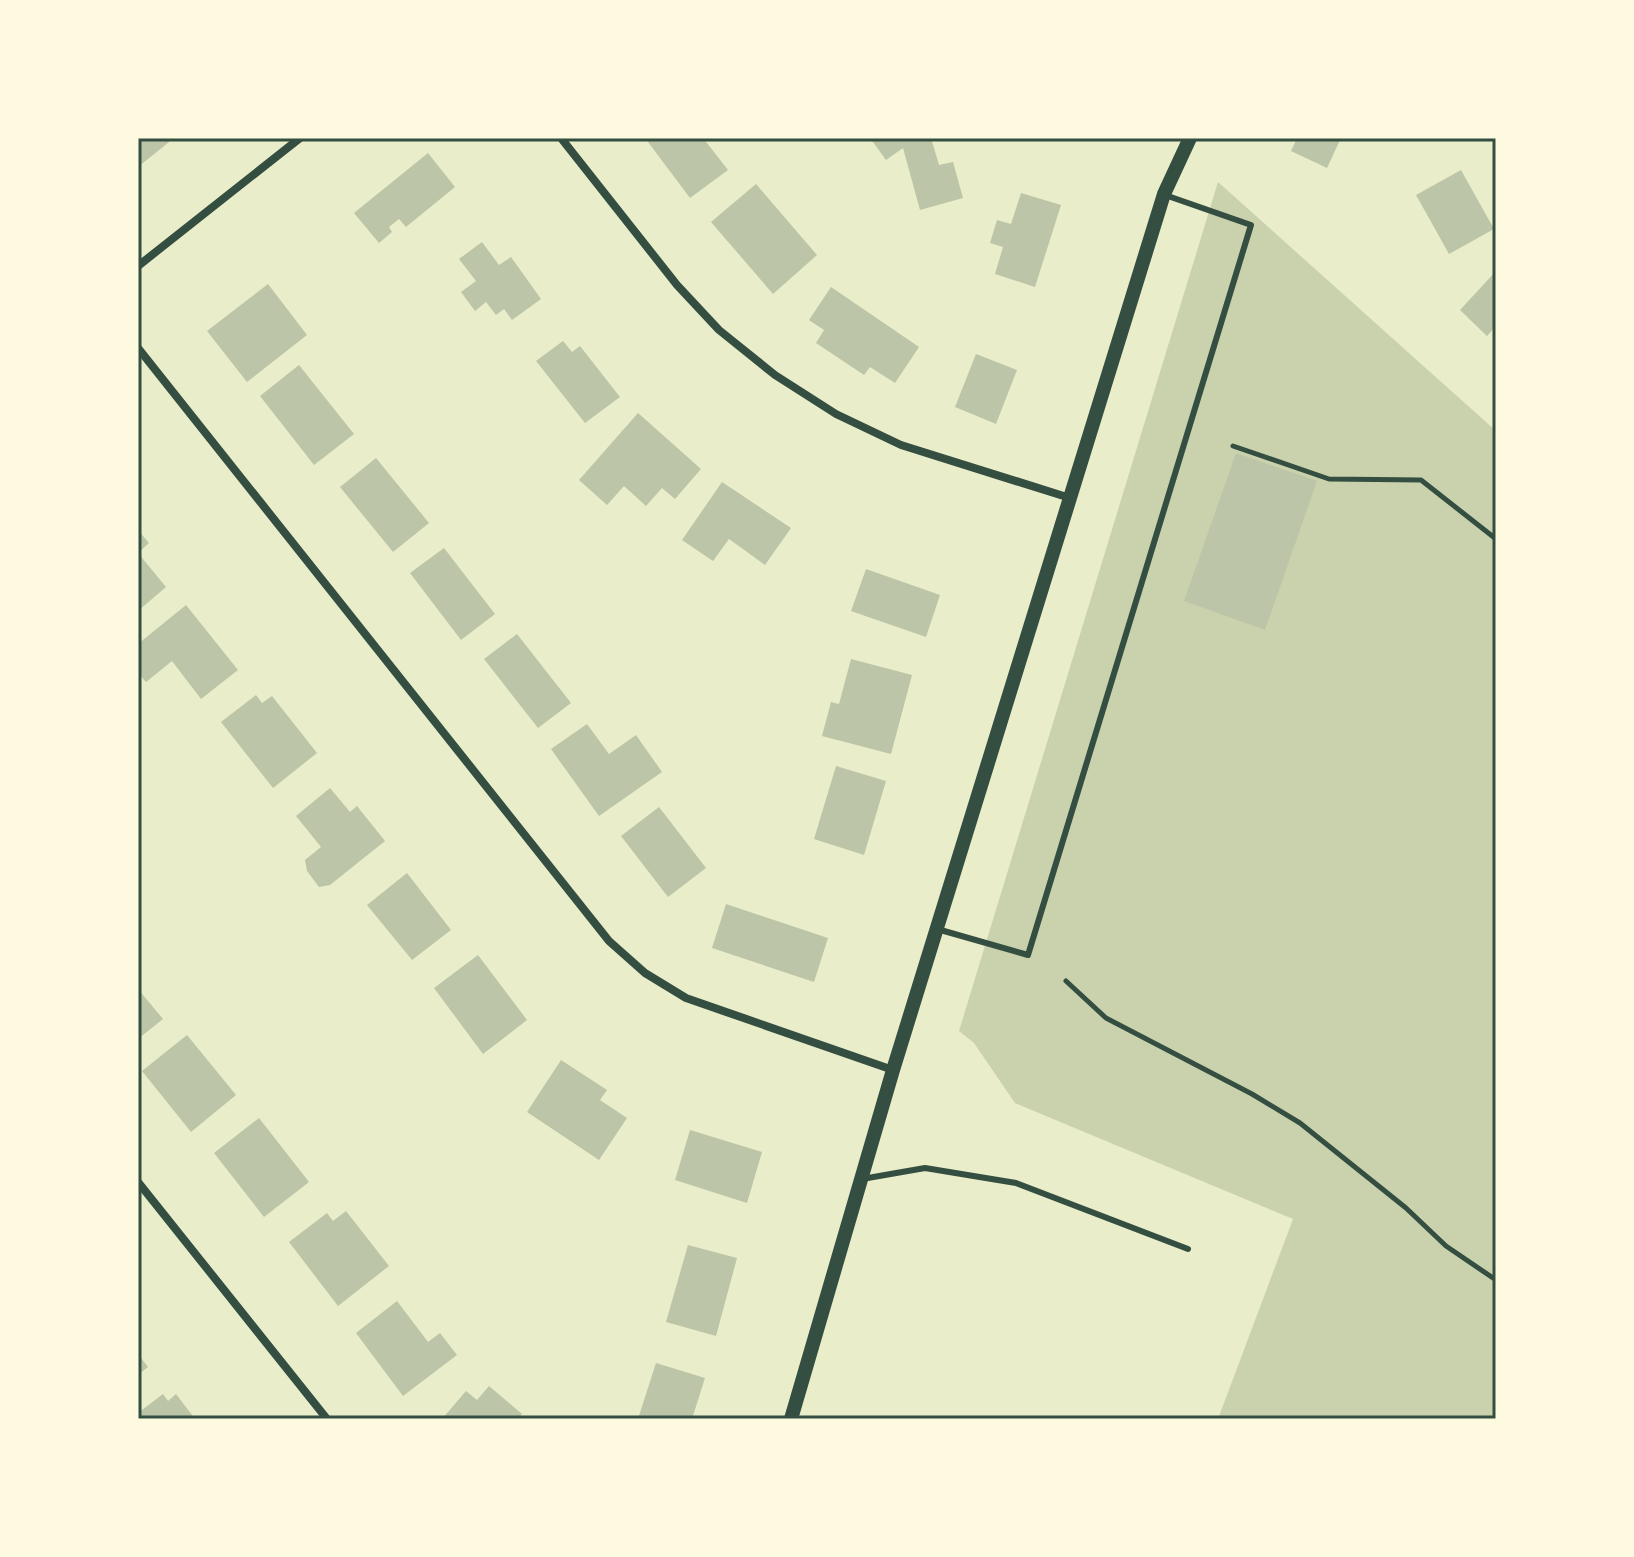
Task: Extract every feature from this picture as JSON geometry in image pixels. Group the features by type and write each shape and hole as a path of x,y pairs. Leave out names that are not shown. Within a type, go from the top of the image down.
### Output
{"street":[{"path":"138,266 300,138"},
{"path":"561,138 677,285 719,330 775,375 836,414 901,445 1070,498"},
{"path":"791,1419 893,1070 1164,194 1190,138"},
{"path":"138,348 609,941 645,973 686,998 893,1070"},
{"path":"138,1182 327,1419"}],"lane":[{"path":"937,929 1028,955 1251,225 1164,194"},
{"path":"862,1179 925,1168 1016,1183 1188,1249"}],"path":[{"path":"1233,446 1329,479 1421,480 1496,539"},
{"path":"1066,981 1106,1018 1252,1094 1300,1123 1406,1208 1446,1246 1496,1280"}],"green space":[{"path":"1218,182 1496,431 1496,1419 1218,1419 1293,1219 1015,1103 974,1043 959,1031"}],"building":[{"path":"138,138 174,138 138,167"},
{"path":"645,138 703,138 728,170 690,198"},
{"path":"870,138 931,138 939,165 953,162 963,198 920,210 903,148 886,160"},
{"path":"1297,138 1341,138 1327,168 1291,151"},
{"path":"428,153 455,187 406,227 399,219 389,227 392,232 379,243 354,213"},
{"path":"1461,170 1494,229 1449,254 1416,195"},
{"path":"756,184 817,255 773,294 711,222"},
{"path":"1021,193 1061,205 1035,287 995,274 1003,247 990,243 997,220 1011,224"},
{"path":"482,242 499,265 511,257 541,299 512,320 504,309 496,315 486,302 475,311 461,292 476,281 459,259"},
{"path":"1496,271 1496,326 1487,336 1460,310"},
{"path":"268,284 307,335 247,382 207,331"},
{"path":"831,287 919,347 895,383 870,367 864,375 816,343 824,330 809,320"},
{"path":"563,341 572,352 580,346 620,397 585,423 536,361"},
{"path":"976,354 1017,370 996,424 955,407"},
{"path":"299,365 354,434 314,465 260,396"},
{"path":"638,413 701,469 675,499 662,488 646,506 624,486 607,505 579,480"},
{"path":"1236,453 1317,481 1265,630 1184,601"},
{"path":"376,458 429,523 393,552 340,487"},
{"path":"722,482 791,528 765,565 729,539 713,561 682,540"},
{"path":"138,530 149,543 138,553"},
{"path":"444,548 495,614 461,640 410,573"},
{"path":"138,553 166,587 138,611"},
{"path":"866,569 940,595 926,637 851,611"},
{"path":"186,605 238,670 201,699 172,661 146,682 138,673 138,644"},
{"path":"517,634 571,703 538,728 484,659"},
{"path":"851,659 912,675 891,754 822,736 831,702 839,704"},
{"path":"256,695 262,703 272,696 317,753 273,788 221,722"},
{"path":"587,724 609,754 636,735 662,772 599,816 551,749"},
{"path":"836,766 886,781 864,855 814,839"},
{"path":"330,788 350,812 357,806 385,841 330,885 319,887 307,871 305,860 321,847 296,816"},
{"path":"659,807 706,868 668,897 621,836"},
{"path":"407,873 451,930 412,960 367,905"},
{"path":"726,904 828,938 814,982 712,948"},
{"path":"478,955 527,1020 483,1054 434,988"},
{"path":"138,989 163,1019 138,1039"},
{"path":"187,1035 236,1095 191,1132 142,1071"},
{"path":"561,1060 607,1090 600,1100 627,1118 599,1160 527,1112"},
{"path":"259,1118 309,1182 264,1217 214,1153"},
{"path":"690,1130 762,1152 747,1203 675,1180"},
{"path":"346,1211 389,1266 338,1306 289,1242 327,1213 333,1221"},
{"path":"688,1245 737,1258 716,1336 666,1322"},
{"path":"397,1301 428,1342 440,1333 457,1355 403,1396 356,1333"},
{"path":"138,1354 148,1367 138,1375"},
{"path":"656,1363 705,1378 692,1419 638,1419"},
{"path":"489,1386 522,1414 518,1419 442,1419 466,1391 477,1400"},
{"path":"163,1394 168,1401 176,1394 195,1419 138,1419 138,1413"}]}
